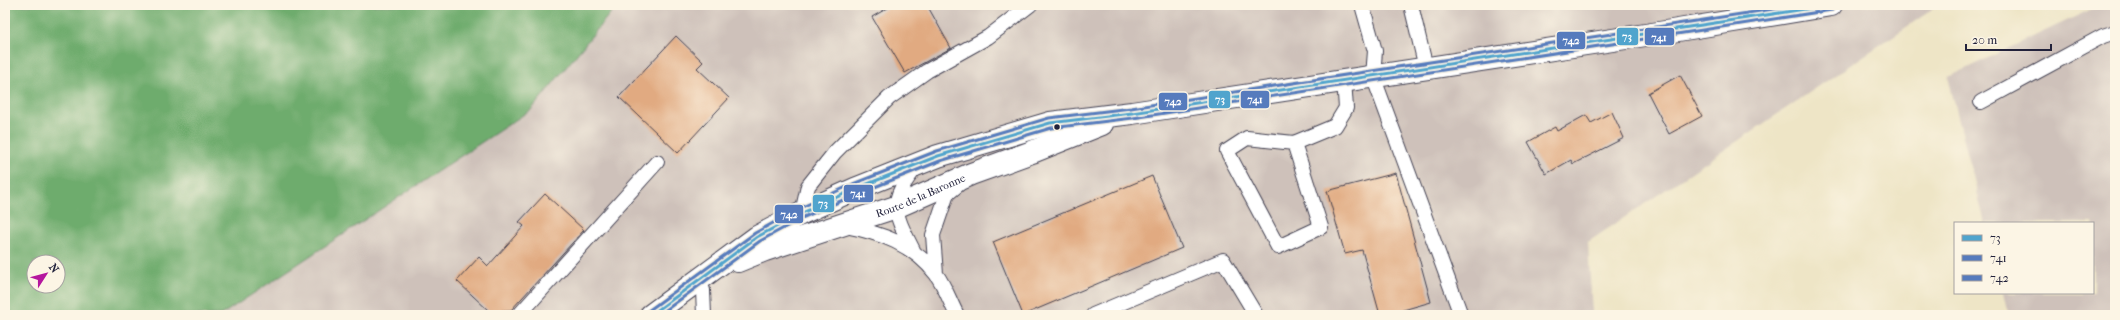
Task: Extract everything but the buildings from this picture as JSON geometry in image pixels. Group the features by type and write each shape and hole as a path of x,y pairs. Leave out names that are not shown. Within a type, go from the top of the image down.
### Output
{"main road":[{"name":"Route de la Baronne","path":"651,315 757,237 802,213 920,162 1050,123 1132,113 1831,5"},
{"name":"Route de la Baronne","path":"701,278 765,250 843,226 896,207 971,174 1132,113"}],"lane":[{"path":"802,213 808,186 835,152 889,98 928,71 988,37 1030,5"},
{"path":"1362,5 1375,51 1373,76 1460,315"},
{"path":"1411,5 1426,68"},
{"path":"1981,102 2103,36 2115,32"},
{"path":"1294,143 1321,227 1278,247 1227,151 1247,138 1294,143 1335,126 1346,108 1344,80"},
{"path":"519,315 657,162"},
{"path":"920,162 906,180 897,198 896,207 899,223 913,250 936,274 957,315"},
{"path":"936,274 934,235 947,194 971,174"},
{"path":"843,226 888,237 913,250"},
{"path":"1093,315 1223,260 1256,315"},
{"path":"701,278 704,315"}],"shaded area":[{"path":"617,5 1939,5 1588,242 1592,315 221,315 532,109"},
{"path":"2100,5 2115,5 2115,315 2008,315 2003,294 2094,294 2094,222 1985,222 1948,77"}],"green space":[{"path":"5,5 617,5 532,109 221,315 5,315"}],"transit line":[{"name":"742","path":"648,311 755,233 800,208 853,184 937,151 1049,118 1131,108 1800,5"},
{"name":"73","path":"651,315 757,237 802,213 855,189 938,156 1050,123 1132,113 1831,5"},
{"name":"741","path":"659,315 760,241 804,217 940,161 1051,128 1133,118 1832,10"}]}
